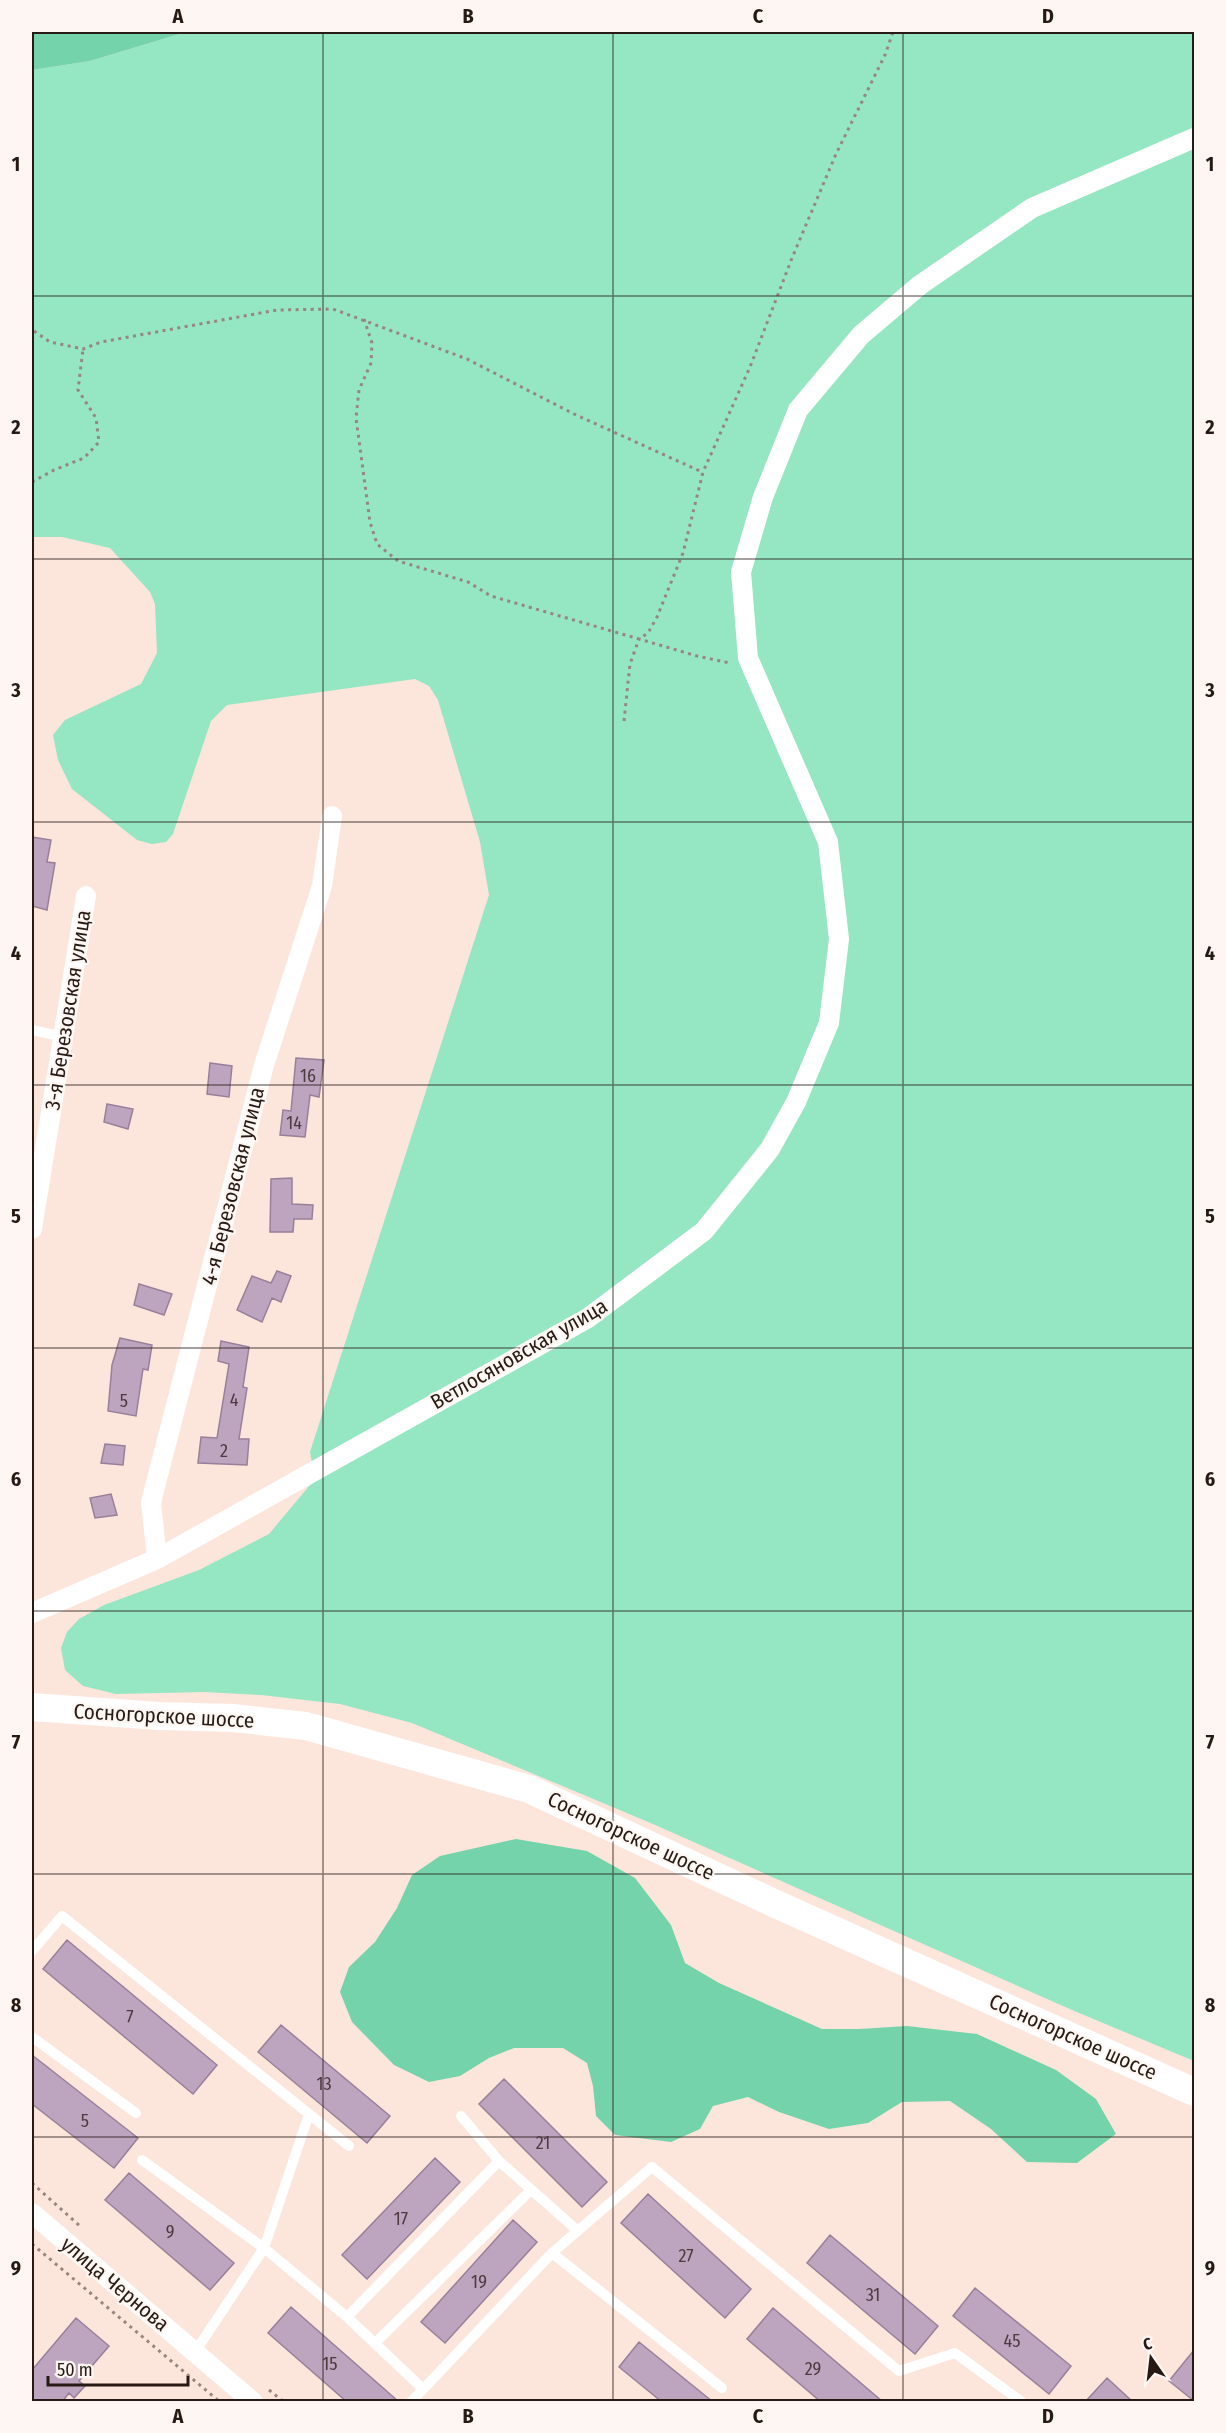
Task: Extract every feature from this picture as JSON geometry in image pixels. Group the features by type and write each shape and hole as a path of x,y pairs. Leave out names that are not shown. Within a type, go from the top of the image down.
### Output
{"main road":[{"name":"Сосногорское шоссе","path":"32,1707 159,1716 233,1718 306,1726 529,1789 778,1905 1194,2092"}],"street":[{"name":"Ветлосяновская улица","path":"32,1613 157,1560 588,1318 704,1232 770,1149 796,1102 829,1023 839,939 828,842 748,658 741,572 763,497 798,410 861,335 920,285 1032,208 1194,138"},
{"name":"4-я Березовская улица","path":"157,1560 151,1502 264,1065 322,886 332,816"},
{"name":"3-я Березовская улица","path":"32,1229 87,896"},
{"name":"улица Чернова","path":"32,2213 254,2402"}],"lane":[{"path":"32,1030 64,1037"},
{"path":"32,1951 62,1916 349,2146"},
{"path":"32,2037 136,2113"},
{"path":"195,2352 264,2248 309,2114"},
{"path":"461,2116 499,2162 578,2231"},
{"path":"142,2160 264,2248 347,2317 422,2388"},
{"path":"347,2317 499,2162"},
{"path":"411,2402 552,2253 652,2167 899,2371 955,2353 1022,2402"},
{"path":"375,2343 531,2190"},
{"path":"552,2253 722,2388"}],"path":[{"path":"624,721 630,664 639,639 648,633 657,617 683,553 703,472 750,367 792,258 836,154 885,55 893,32"},
{"path":"34,331 50,342 83,349 101,342 277,310 333,309 467,359 574,414 703,472"},
{"path":"364,320 372,343 371,363 359,390 356,418 370,522 377,544 398,561 468,582 491,596 697,656 751,666"},
{"path":"32,482 84,458 99,442 96,418 78,390 83,349"},
{"path":"32,2244 220,2402"}],"green space":[{"path":"32,32 186,32 90,61 32,70"},
{"path":"186,32 1194,32 1194,2061 1072,2010 653,1824 412,1723 340,1704 261,1695 205,1692 116,1694 83,1686 65,1670 61,1648 67,1632 79,1619 104,1605 199,1570 269,1534 315,1479 310,1452 489,895 480,842 438,700 429,686 415,679 227,705 211,721 173,834 166,842 152,844 137,840 72,789 58,760 53,735 65,720 141,684 157,653 155,604 150,592 110,548 62,537 32,537 32,70 90,61"},
{"path":"516,1839 587,1851 635,1878 671,1925 685,1963 719,1983 822,2029 907,2026 977,2034 1056,2070 1096,2099 1116,2134 1077,2163 1027,2162 991,2129 950,2101 902,2102 868,2123 829,2129 779,2112 748,2097 713,2106 700,2129 671,2142 615,2135 596,2116 593,2086 587,2063 563,2048 514,2048 489,2058 460,2076 429,2082 394,2065 352,2022 340,1992 349,1967 375,1942 397,1908 412,1875 440,1856"}],"building":[{"path":"32,837 51,840 47,862 55,863 47,910 32,906"},
{"path":"296,1058 324,1060 319,1097 310,1095 305,1137 280,1135 283,1110 291,1111"},
{"path":"210,1063 232,1066 229,1097 207,1094"},
{"path":"107,1104 133,1109 128,1129 104,1122"},
{"path":"292,1178 292,1204 313,1205 312,1219 294,1219 293,1232 270,1232 271,1179"},
{"path":"277,1271 291,1276 281,1302 272,1298 262,1322 237,1310 252,1276 271,1283"},
{"path":"139,1284 172,1294 164,1315 134,1305"},
{"path":"120,1338 152,1345 148,1370 143,1369 136,1416 108,1411 112,1365"},
{"path":"221,1341 249,1347 243,1387 247,1388 239,1439 249,1439 247,1465 198,1463 201,1437 217,1438 229,1364 218,1361"},
{"path":"105,1444 125,1446 123,1465 101,1463"},
{"path":"111,1494 117,1515 95,1518 90,1498"},
{"path":"67,1940 217,2065 193,2094 43,1969"},
{"path":"281,2025 390,2116 367,2143 258,2052"},
{"path":"32,2055 138,2138 114,2168 32,2104"},
{"path":"504,2079 607,2182 582,2207 479,2104"},
{"path":"435,2158 460,2182 367,2279 342,2255"},
{"path":"129,2173 234,2263 210,2290 105,2200"},
{"path":"648,2194 751,2289 725,2318 621,2223"},
{"path":"513,2220 537,2242 445,2343 421,2322"},
{"path":"830,2235 938,2326 915,2354 807,2263"},
{"path":"975,2288 1071,2366 1049,2394 953,2316"},
{"path":"291,2307 399,2402 347,2402 268,2333"},
{"path":"773,2308 883,2402 821,2402 747,2339"},
{"path":"76,2318 109,2346 79,2381 85,2386 74,2398 69,2393 62,2402 32,2402 32,2370"},
{"path":"639,2342 713,2402 662,2402 619,2367"},
{"path":"1194,2350 1194,2401 1169,2381"},
{"path":"1107,2378 1133,2402 1085,2402"}]}
